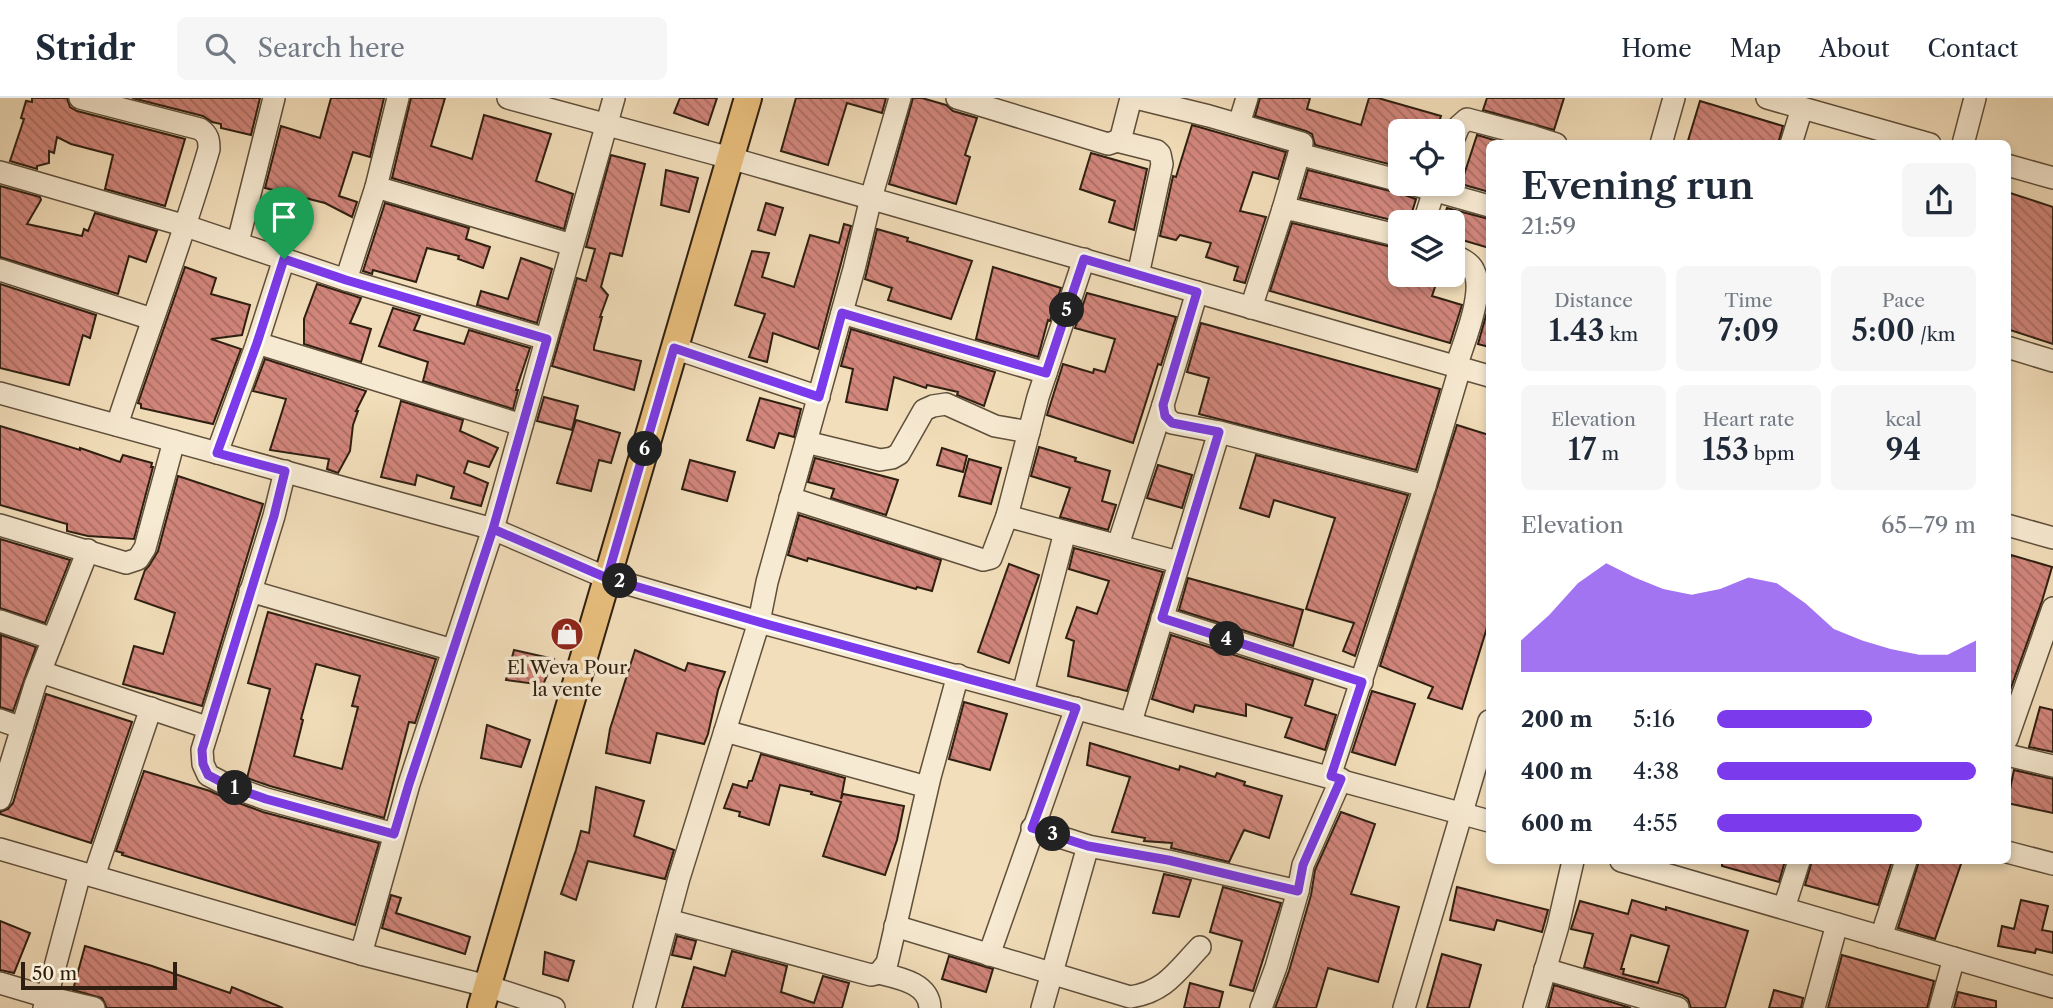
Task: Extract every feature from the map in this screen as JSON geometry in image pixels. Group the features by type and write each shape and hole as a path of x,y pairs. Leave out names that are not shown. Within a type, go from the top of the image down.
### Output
{"main road":[{"path":"484,997 748,98"}],"street":[{"path":"80,98 200,129 208,135 209,149 186,226 117,425"},
{"path":"237,242 274,98"},
{"path":"346,280 376,187 398,98"},
{"path":"508,98 730,158 1486,375"},
{"path":"361,954 409,784 493,529 614,98"},
{"path":"644,1008 668,920 759,622 767,582 842,313 870,198 900,98"},
{"path":"957,98 1108,144 1118,141 1157,151 1162,159 1157,192 1138,275"},
{"path":"1118,141 1131,98"},
{"path":"1136,98 1240,124 1302,143 1251,308"},
{"path":"1240,124 1247,98"},
{"path":"1662,140 1674,98"},
{"path":"1767,98 1916,140"},
{"path":"1963,140 1975,98"},
{"path":"1792,140 1802,108"},
{"path":"1465,121 1467,119 1530,140"},
{"path":"1300,154 1388,178"},
{"path":"2011,167 2053,178"},
{"path":"0,172 186,226 346,280 547,339"},
{"path":"376,187 572,245"},
{"path":"1461,196 1486,205"},
{"path":"1283,209 1388,233"},
{"path":"217,453 284,259"},
{"path":"790,498 986,560 990,558 1007,516 1046,373 1084,259"},
{"path":"1261,1008 1276,967 1303,865 1336,778 1362,682 1425,486 1476,302 1475,271 1465,261"},
{"path":"0,270 152,319"},
{"path":"1118,545 1197,292"},
{"path":"842,313 1046,373"},
{"path":"257,343 522,425"},
{"path":"674,348 819,397"},
{"path":"2011,348 2053,361"},
{"path":"0,393 493,529 607,578 759,622 1486,820"},
{"path":"806,442 880,460 892,458 899,454 924,410 946,404 995,426 1029,432"},
{"path":"1163,405 1165,416 1172,423 1219,432 1425,486"},
{"path":"1131,722 1219,432"},
{"path":"0,525 126,563 138,559 145,548 174,441"},
{"path":"285,471 274,516 202,750 203,764 208,775 229,786 266,799 394,834"},
{"path":"1007,516 1178,562"},
{"path":"2011,526 2053,538"},
{"path":"1023,693 1065,532"},
{"path":"0,799 41,672 88,550"},
{"path":"250,591 453,650"},
{"path":"2012,712 2043,669 2053,608"},
{"path":"1162,618 1362,682"},
{"path":"0,621 53,639"},
{"path":"41,672 209,728"},
{"path":"879,973 887,963 927,787 958,676"},
{"path":"45,1003 87,875 151,708"},
{"path":"989,955 1076,708"},
{"path":"0,720 22,728"},
{"path":"725,731 927,787"},
{"path":"1404,1008 1486,731"},
{"path":"2011,756 2053,766"},
{"path":"1032,828 1088,846 1168,860 1298,891"},
{"path":"1042,1008 1088,846"},
{"path":"0,849 361,954 484,997 554,1008"},
{"path":"2011,853 2053,864"},
{"path":"1534,1008 1558,926 1572,864"},
{"path":"1630,864 2053,986"},
{"path":"1784,908 1798,864"},
{"path":"1881,937 1905,864"},
{"path":"668,920 871,975 879,973 915,984 930,1002 930,1008"},
{"path":"1814,1008 1837,924"},
{"path":"895,926 1130,997 1145,995 1163,986 1200,947"},
{"path":"1940,1008 1954,958"},
{"path":"1545,969 1678,1008"},
{"path":"0,983 45,1003 94,1008"}],"building":[{"path":"32,98 67,98 70,107 77,111 185,139 165,206 105,189 113,155 71,144 57,137 54,153 49,151 49,163 37,166 37,169 10,161 24,119 21,118 26,101 32,102"},
{"path":"132,98 260,98 251,135 221,128 221,124 203,116"},
{"path":"331,98 384,98 370,157 353,152 339,196 357,202 352,217 325,203 265,188 281,126 320,138"},
{"path":"411,98 445,98 431,146 472,159 484,115 551,134 536,181 573,194 564,229 392,178"},
{"path":"680,98 717,98 708,125 674,113"},
{"path":"796,98 886,98 882,113 847,103 828,165 781,151"},
{"path":"913,98 946,105 953,111 977,118 965,155 970,157 956,204 889,184"},
{"path":"1260,98 1310,98 1307,109 1361,125 1369,98 1378,98 1441,116 1440,119 1388,119 1388,164 1315,145 1312,134 1306,131 1255,116"},
{"path":"1487,98 1564,98 1554,130 1483,110"},
{"path":"1700,101 1783,126 1779,140 1688,140"},
{"path":"1192,125 1286,152 1278,179 1253,172 1240,211 1266,217 1245,283 1234,280 1238,267 1206,257 1211,243 1180,235 1176,240 1160,236 1173,176 1176,177"},
{"path":"1477,135 1494,140 1486,140 1486,191 1465,185 1465,172"},
{"path":"1091,153 1147,169 1134,230 1109,222 1115,201 1080,189"},
{"path":"611,155 645,164 622,256 610,253 601,287 608,295 600,317 594,350 641,361 634,390 552,366 577,278 586,281 595,249 586,247"},
{"path":"666,170 698,178 689,212 661,205"},
{"path":"1308,170 1388,190 1388,196 1416,199 1413,210 1388,210 1388,219 1300,198"},
{"path":"0,186 40,197 41,200 27,224 82,236 84,229 88,231 95,213 157,231 146,262 129,256 118,294 0,257"},
{"path":"2011,193 2053,207 2053,344 2011,330"},
{"path":"385,203 469,228 466,239 490,247 483,268 458,259 459,256 427,248 416,282 373,270 372,274 363,271"},
{"path":"766,203 783,208 775,235 758,230"},
{"path":"1465,213 1486,218 1486,247 1465,241"},
{"path":"1292,223 1388,246 1388,287 1435,287 1432,296 1462,305 1450,343 1270,291"},
{"path":"844,224 851,226 818,349 773,333 767,362 749,357 765,314 735,305 752,251 769,253 762,277 794,287 810,235 839,243"},
{"path":"877,229 972,261 951,319 888,300 892,288 865,279"},
{"path":"521,258 552,269 537,323 477,305 481,291 508,299"},
{"path":"185,267 216,278 211,294 250,305 242,335 211,339 241,349 213,424 141,408 138,403"},
{"path":"993,267 1061,288 1050,321 1048,320 1038,357 976,339"},
{"path":"0,284 96,315 90,338 83,335 69,385 0,368"},
{"path":"317,284 361,298 350,323 371,329 361,362 304,344 304,319"},
{"path":"1087,293 1176,317 1133,443 1047,415 1063,364 1093,373 1094,369 1105,372 1115,339 1075,328"},
{"path":"393,308 420,316 414,330 464,344 469,330 530,348 516,390 513,409 423,381 428,362 379,346"},
{"path":"1486,316 1486,346 1478,344"},
{"path":"1201,323 1440,389 1416,470 1199,414 1209,378 1187,372"},
{"path":"851,329 995,372 984,406 957,395 958,392 927,385 926,388 894,377 887,410 846,402 853,369 841,366"},
{"path":"265,359 366,391 356,411 350,451 338,473 327,469 329,459 270,450 286,399 253,391"},
{"path":"544,397 578,406 572,430 537,421"},
{"path":"760,398 801,409 794,437 779,433 774,448 747,440"},
{"path":"401,401 463,420 460,431 498,448 489,467 468,461 464,473 488,483 481,506 451,498 454,487 417,475 415,485 381,477"},
{"path":"576,420 620,433 611,463 599,460 591,491 557,483"},
{"path":"1457,425 1486,434 1486,631 1462,709 1428,698 1433,687 1380,666"},
{"path":"0,426 120,462 123,455 152,463 134,539 88,536 67,531 67,524 0,505"},
{"path":"1039,447 1110,471 1102,501 1116,505 1108,530 1060,517 1070,488 1031,476"},
{"path":"942,448 967,456 963,472 937,465"},
{"path":"1256,455 1408,495 1355,656 1343,651 1354,623 1306,609 1335,518 1274,500 1269,517 1240,508"},
{"path":"815,458 898,480 886,515 831,498 834,489 808,482"},
{"path":"969,459 1001,468 991,504 959,496"},
{"path":"690,460 735,472 727,501 682,489"},
{"path":"1158,465 1192,475 1182,508 1147,498"},
{"path":"178,476 263,504 202,706 123,684 134,646 163,654 175,613 135,599 145,570 158,551"},
{"path":"799,515 941,560 932,591 788,555"},
{"path":"0,539 70,560 45,623 0,608"},
{"path":"1074,548 1163,572 1127,691 1068,676 1074,641 1066,638 1077,607 1097,614 1109,581 1069,569"},
{"path":"2011,555 2052,567 2011,688"},
{"path":"1009,564 1039,575 1009,663 978,652"},
{"path":"1188,578 1303,610 1293,646 1179,610"},
{"path":"268,612 436,659 415,723 409,722 384,818 247,778 270,689 248,683","holes":["316,664 360,676 352,706 358,707 342,769 294,756"]},
{"path":"1,635 36,647 13,711 0,707"},
{"path":"1171,635 1313,680 1305,705 1336,715 1325,750 1285,737 1292,718 1246,704 1246,716 1195,705 1193,712 1152,699"},
{"path":"514,650 554,659 543,685 506,680"},
{"path":"635,650 685,671 688,663 725,672 704,744 657,733 650,763 606,753 610,729"},
{"path":"1372,691 1415,704 1395,765 1352,752"},
{"path":"46,694 132,722 91,843 0,814 13,803"},
{"path":"964,702 1007,714 990,770 949,759"},
{"path":"2040,707 2053,710 2053,752 2029,747"},
{"path":"487,725 530,740 521,767 481,758"},
{"path":"1090,743 1179,770 1180,766 1215,777 1217,773 1245,782 1244,785 1282,796 1269,838 1244,830 1229,862 1171,848 1172,843 1144,841 1145,838 1112,832 1130,777 1087,765"},
{"path":"761,754 845,778 841,799 843,794 904,806 897,840 885,875 823,856 841,802 780,785 769,825 739,816 740,812 724,808 733,784 747,788 749,781 752,781"},
{"path":"2014,770 2053,779 2053,813 2011,804"},
{"path":"144,771 210,791 263,812 379,843 355,925 116,851"},
{"path":"596,787 644,801 634,836 674,850 665,879 588,861 576,900 561,894 581,831 589,833"},
{"path":"1341,812 1375,824 1351,894 1399,907 1378,982 1328,968 1316,1008 1275,1008 1289,971 1311,895 1315,870"},
{"path":"1722,864 1784,864 1779,882"},
{"path":"1811,864 1891,864 1878,905 1805,885"},
{"path":"1918,864 1961,864 1935,939 1898,928"},
{"path":"1164,874 1191,880 1179,917 1153,913"},
{"path":"1223,887 1281,903 1253,991 1230,985 1242,941 1210,932"},
{"path":"1457,887 1548,910 1542,932 1497,920 1494,930 1450,920"},
{"path":"391,895 401,898 396,913 470,937 465,954 382,928"},
{"path":"1632,900 1748,931 1725,1008 1691,1008 1688,999 1682,995 1584,967 1593,934 1571,929 1580,901 1628,914","holes":["1631,935 1669,946 1658,983 1623,974 1624,969 1621,969"]},
{"path":"2021,900 2048,906 2042,930 2053,932 2053,953 2036,949 2035,953 1998,946 2002,926 2014,929"},
{"path":"0,921 30,933 14,973 0,970"},
{"path":"677,936 696,941 691,959 672,955"},
{"path":"85,946 230,993 232,987 283,1008 107,1008 102,998 73,990"},
{"path":"732,951 787,966 781,992 814,1003 823,976 849,983 842,1008 682,1008 694,967 725,976"},
{"path":"545,952 574,961 568,981 543,974"},
{"path":"1442,954 1481,965 1469,1008 1427,1008"},
{"path":"1842,955 1934,981 1927,1008 1828,1008"},
{"path":"949,956 993,969 986,992 942,979"},
{"path":"1190,983 1223,992 1219,1008 1184,1008"},
{"path":"1554,985 1631,1008 1548,1008"},
{"path":"1774,990 1803,998 1801,1008 1769,1008"},
{"path":"1958,992 1996,1001 1996,1008 1954,1008"}],"place":[{"name":"El Weva Pour la vente","path":"567,634"}],"route":[{"path":"284,259 217,453 285,471 274,516 202,750 203,764 208,775 229,786 266,799 394,834 493,529 607,578 1076,708 1032,828 1088,846 1168,860 1298,891 1303,865 1341,779 1331,776 1362,682 1162,618 1219,432 1172,423 1165,416 1163,405 1197,292 1084,259 1046,373 842,313 819,397 674,348 607,578 550,554 493,529 547,339 284,259"}]}
